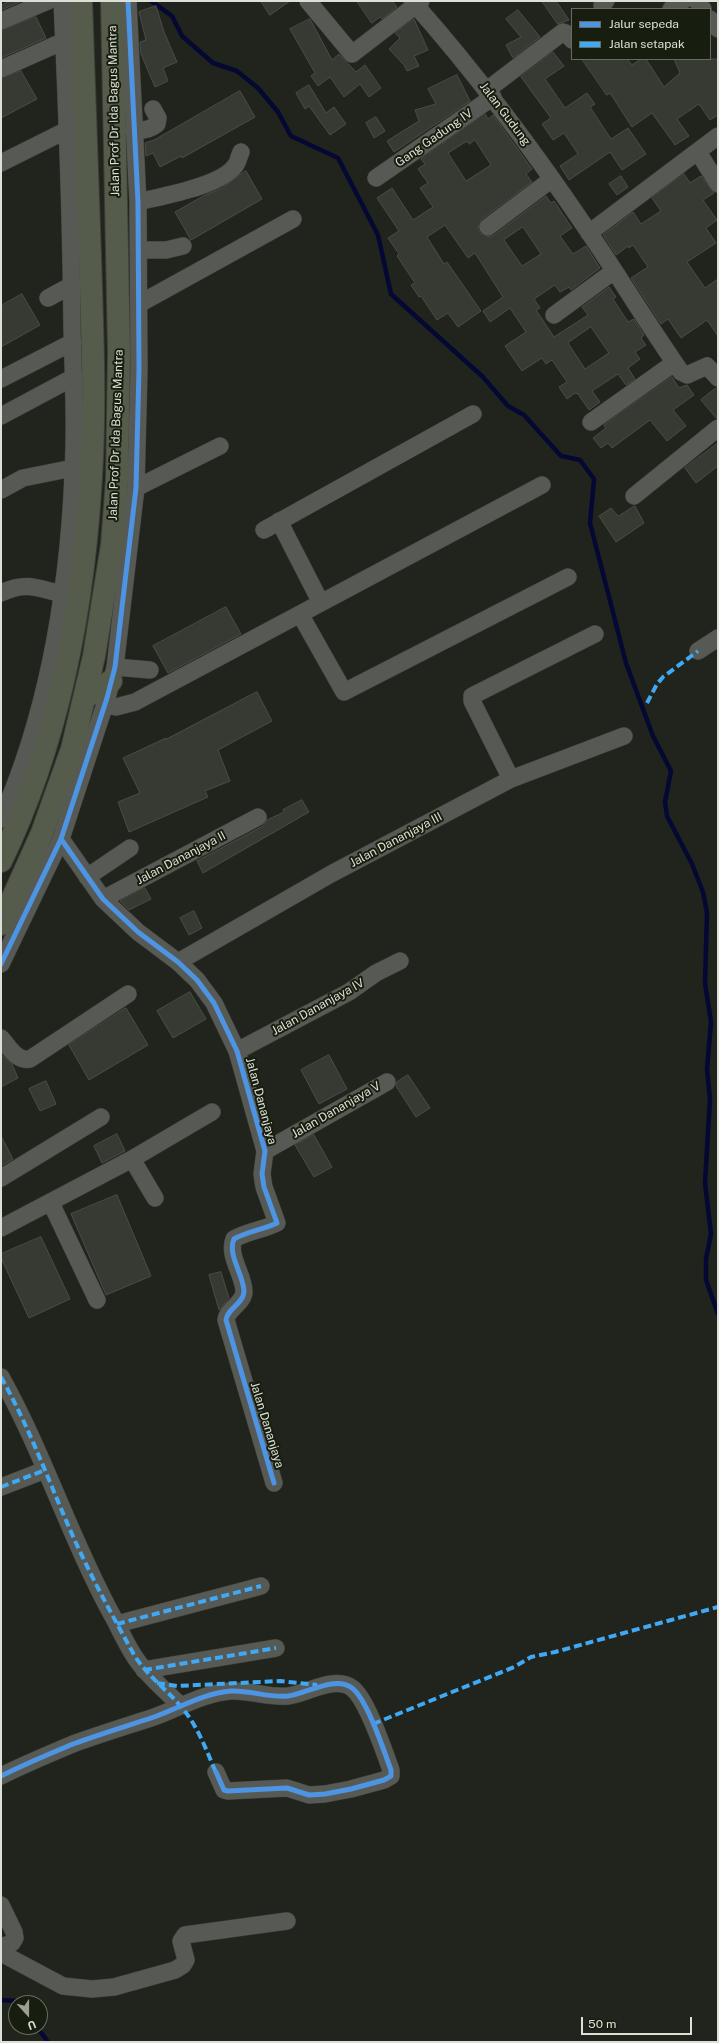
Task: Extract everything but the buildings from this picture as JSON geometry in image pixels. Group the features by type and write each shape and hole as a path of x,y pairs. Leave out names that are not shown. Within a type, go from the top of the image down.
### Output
{"highway":[{"name":"Jalan Prof Dr Ida Bagus Mantra","path":"1,861 39,767 54,684 72,644 86,536 92,457 93,351 81,1"},
{"name":"Jalan Prof Dr Ida Bagus Mantra","path":"1,924 42,833 72,749 95,701 112,545 117,480 119,352 112,1"},
{"path":"93,351 119,352"},
{"path":"95,701 113,674"}],"street":[{"path":"1,20 48,1"},
{"path":"1,819 14,790 54,684 73,468 74,377 72,342 72,285 62,1"},
{"path":"128,1 133,130 138,202 139,304 136,488 113,674 150,670"},
{"path":"308,1 352,54 417,2"},
{"path":"673,8 683,1"},
{"name":"Jalan Gudung","path":"417,2 490,93 552,179 681,372 687,375 713,372"},
{"name":"Gang Gadung IV","path":"376,178 490,93 563,32 571,39"},
{"path":"1,69 64,41"},
{"path":"133,130 141,131 152,128 157,124 158,118 153,109"},
{"path":"1,163 66,130"},
{"path":"589,233 718,136"},
{"path":"138,202 203,185 225,175 236,166 241,152"},
{"path":"698,152 718,184"},
{"path":"488,226 552,179"},
{"path":"139,304 293,219"},
{"path":"138,250 166,250 183,246"},
{"path":"554,315 614,271"},
{"path":"48,298 72,285"},
{"path":"1,380 72,342"},
{"path":"591,422 674,363"},
{"path":"1,416 74,377"},
{"path":"264,530 473,414"},
{"path":"634,496 718,428"},
{"path":"136,488 220,446"},
{"path":"1,490 23,478 73,468"},
{"path":"1,964 61,839 95,701 116,707 135,702 542,485"},
{"path":"279,521 322,602"},
{"path":"300,614 344,692 568,577"},
{"path":"1,593 13,587 25,585 38,586 62,594"},
{"path":"511,779 472,701 472,696 595,634"},
{"path":"698,651 718,638"},
{"name":"Jalan Dananjaya III","path":"178,962 331,874 511,779 624,736"},
{"name":"Jalan Dananjaya II","path":"103,899 258,816"},
{"name":"Jalan Dananjaya","path":"61,839 103,899 138,932 178,962 197,980 214,1003 237,1051 265,1151 262,1174 264,1187 277,1223 266,1228 245,1232 234,1239 234,1252 244,1292 242,1299 226,1315 226,1320 274,1483"},
{"path":"87,877 130,848"},
{"name":"Jalan Dananjaya IV","path":"237,1051 349,992 376,973 400,961"},
{"path":"1,1038 19,1059 24,1061 30,1059 128,994"},
{"name":"Jalan Dananjaya V","path":"265,1151 386,1082"},
{"path":"1,1228 132,1159 212,1112"},
{"path":"1,1178 101,1118"},
{"path":"132,1159 155,1198"},
{"path":"51,1203 97,1300"},
{"path":"1,1377 16,1402 81,1554 117,1624 144,1670 181,1706"},
{"path":"1,1487 45,1470"},
{"path":"117,1624 261,1586"},
{"path":"144,1670 276,1648"},
{"path":"1,1776 74,1744 204,1697 232,1691 264,1696 289,1696 319,1685 336,1684 351,1687 357,1692 373,1724 391,1770 390,1776 384,1780 351,1790 309,1795 287,1788 228,1791 224,1790 216,1772"},
{"path":"1,1905 14,1932 8,1942"},
{"path":"1,1953 63,1986 92,1989 114,1987 174,1970 183,1965 186,1960 181,1941 182,1938 189,1934 287,1921"}],"waterway":[{"path":"151,1 172,16 182,36 213,63 237,71 258,88 278,112 291,136 338,158 378,235 391,294 483,377 508,406 524,415 561,456 580,460 594,479 590,523 626,663 653,736 671,771 665,802 667,816 692,864 703,892 707,913 705,983 711,1022 707,1069 710,1099 705,1183 711,1234 706,1259 706,1280 718,1314"},
{"path":"1,2000 8,2000"},
{"path":"43,2035 48,2042"}],"marked path":[{"path":"647,703 657,684 663,677 698,651"},
{"path":"1,1377 22,1418 82,1557 117,1624 143,1667 188,1715 202,1740 217,1775"},
{"path":"1,1487 45,1470"},
{"path":"117,1624 261,1586"},
{"path":"373,1724 514,1667 531,1657 555,1652 718,1607"},
{"path":"144,1670 276,1648"},
{"path":"157,1683 177,1686 280,1681 317,1685"}],"cycle path":[{"path":"1,964 61,839 107,698 115,667 136,488 139,369 138,202 128,1"},
{"path":"61,839 103,899 138,932 178,962 197,980 214,1003 237,1051 265,1151 262,1174 264,1187 277,1223 234,1239 232,1245 234,1258 244,1292 241,1300 229,1313 226,1320 274,1483"},
{"path":"1,1776 73,1744 154,1717 192,1701 221,1692 238,1691 274,1696 288,1696 320,1686 337,1683 352,1688 358,1694 380,1739 391,1770 391,1776 384,1780 351,1789 325,1794 309,1795 287,1788 228,1791 224,1790 216,1772"}]}
